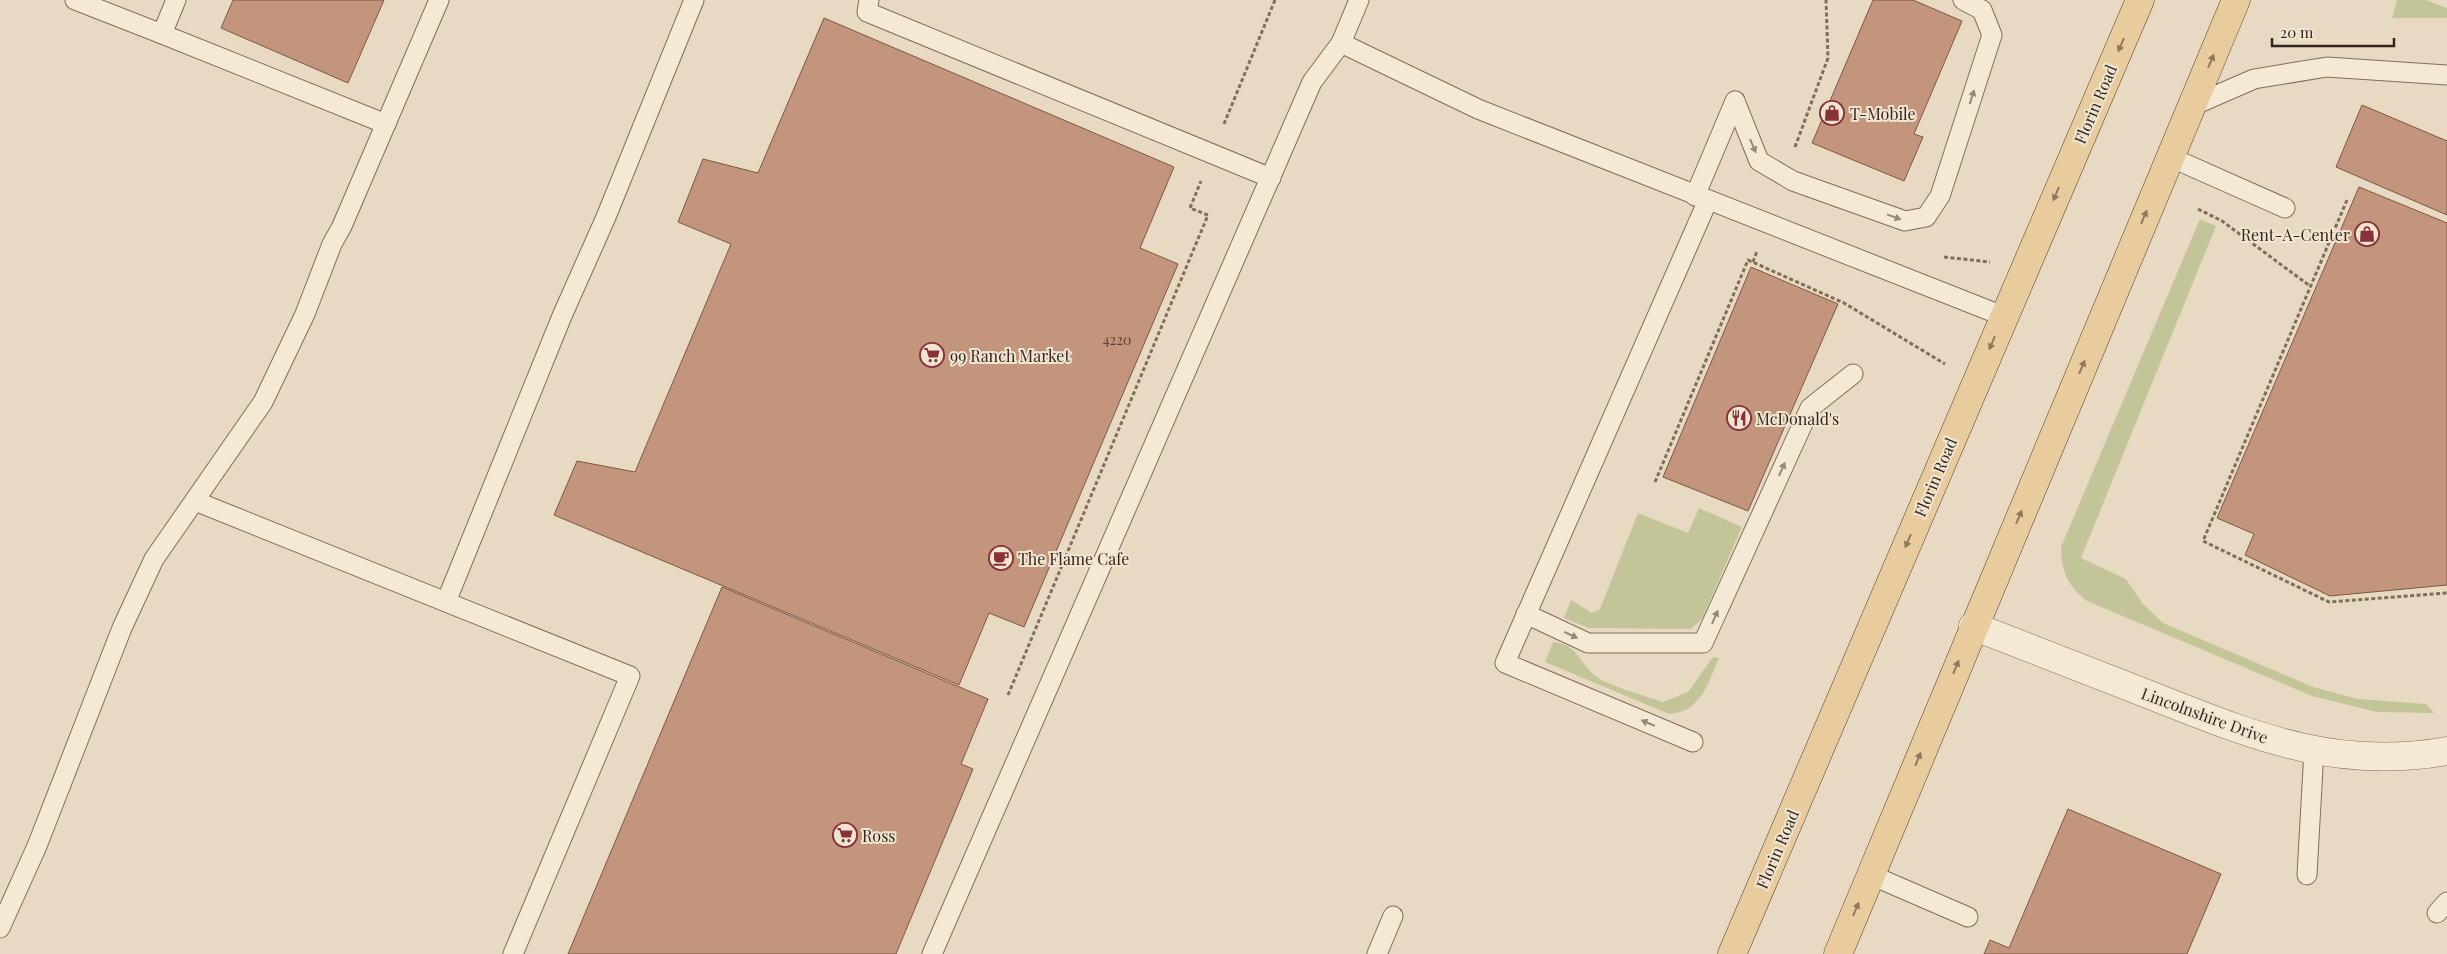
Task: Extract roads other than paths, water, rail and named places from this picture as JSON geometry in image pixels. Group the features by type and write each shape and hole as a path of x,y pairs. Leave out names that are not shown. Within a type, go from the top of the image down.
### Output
{"main road":[{"name":"Florin Road","path":"1732,954 2003,316 2140,0"},
{"path":"1838,954 1973,626 2236,0"}],"street":[{"name":"Lincolnshire Drive","path":"1973,626 2238,729 2284,744 2314,750 2380,757 2447,751"}],"lane":[{"path":"75,0 386,124"},
{"path":"162,34 176,0"},
{"path":"0,928 36,846 126,620 154,559 263,402 305,314 332,244 439,0"},
{"path":"446,602 562,316 606,217 694,0"},
{"path":"869,0 867,12 1271,178"},
{"path":"932,954 1312,82 1341,44 1359,0"},
{"path":"1693,742 1505,663 1702,198 1735,101 1759,161 1793,181 1905,221 1926,217 1940,196 1992,35 1982,10 1963,0"},
{"path":"1341,44 1478,109 2003,316"},
{"path":"2192,106 2254,79 2327,67 2447,75"},
{"path":"2170,157 2285,208"},
{"path":"1526,614 1588,643 1703,643 1810,408 1853,374"},
{"path":"195,501 630,676 513,954"},
{"path":"2307,875 2314,750"},
{"path":"1871,875 1968,917"},
{"path":"1377,954 1393,916"}],"place":[{"name":"T-Mobile","path":"1832,113"},
{"name":"Rent-A-Center","path":"2367,234"},
{"name":"99 Ranch Market","path":"932,355"},
{"name":"McDonald's","path":"1739,418"},
{"name":"The Flame Cafe","path":"1001,558"},
{"name":"Ross","path":"845,835"}]}
